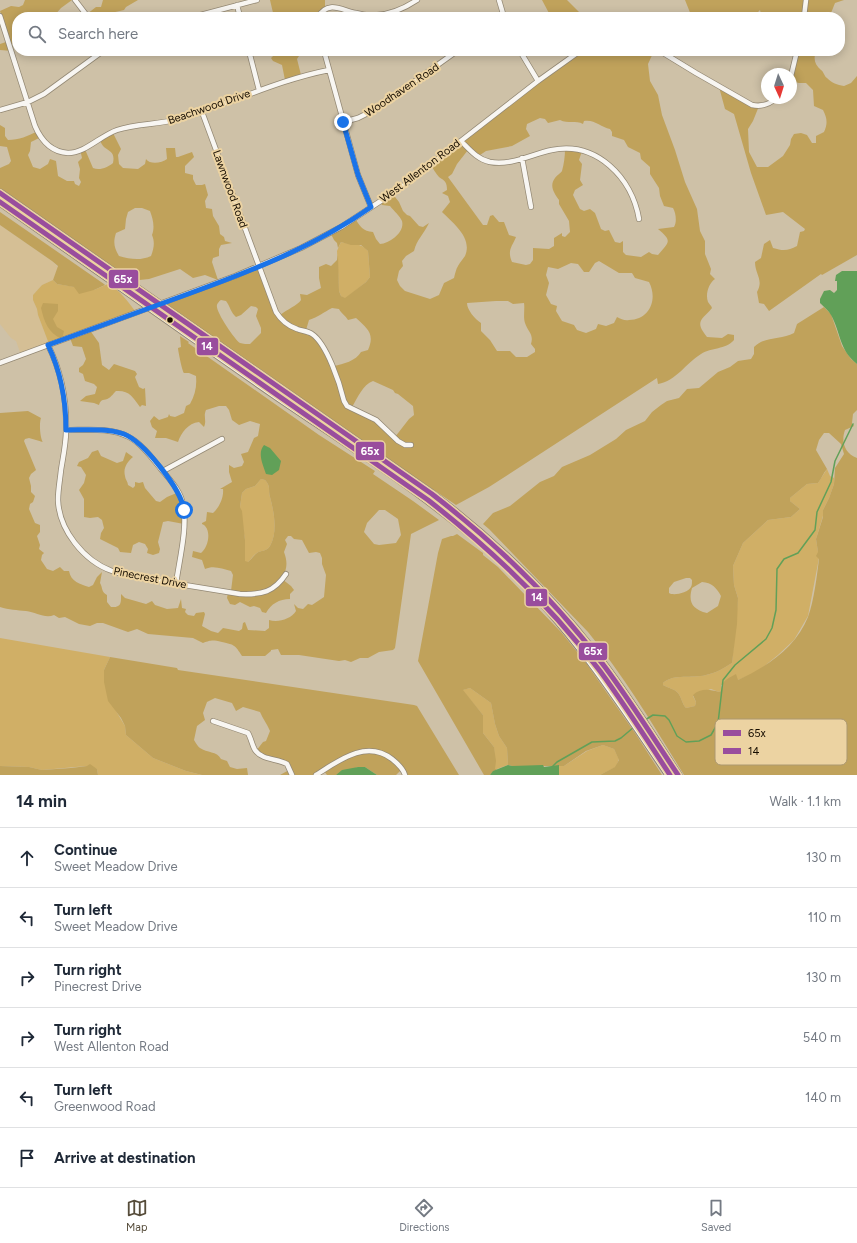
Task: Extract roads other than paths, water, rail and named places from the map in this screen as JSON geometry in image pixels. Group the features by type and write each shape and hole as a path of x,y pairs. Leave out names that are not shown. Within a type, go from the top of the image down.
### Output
{"highway":[{"path":"0,193 432,494 494,545 541,589 595,653 669,775"},
{"path":"0,202 437,507 487,549 528,588 567,631 678,775"}],"street":[{"path":"75,0 84,12"},
{"path":"211,12 256,0"},
{"path":"392,12 417,0"},
{"path":"499,0 503,12"},
{"path":"805,12 806,0"},
{"path":"237,5 239,12"},
{"path":"321,12 323,9 331,7 352,12"},
{"name":"Beachwood Drive","path":"0,16 12,53"},
{"name":"Beachwood Drive","path":"13,56 33,120 40,136 51,148 67,153 82,150 108,134 124,128 165,123 202,112 259,90 296,78 329,70"},
{"path":"0,110 28,102 44,94 96,56"},
{"path":"250,56 259,90"},
{"path":"325,56 358,175 371,207"},
{"name":"Woodhaven Road","path":"343,122 358,118 376,109 450,56"},
{"path":"523,56 538,81"},
{"name":"West Allenton Road","path":"0,363 235,276 300,248 341,227 404,185 538,81 573,56"},
{"path":"668,56 752,105 767,104"},
{"path":"793,68 796,56"},
{"name":"Lawnwood Road","path":"202,112 273,306 279,317 292,327 311,333 314,336 327,354 334,368 344,401 348,406 376,420 398,441 405,445 412,445"},
{"path":"461,141 475,156 485,161 502,162 563,148 583,150 597,156 610,165 624,181 635,202 639,220"},
{"path":"522,158 531,208"},
{"name":"Pinecrest Drive","path":"48,345 57,365 64,398 66,430 58,501 65,525 76,545 92,560 111,571 176,584 240,594 254,594 274,588 280,584 286,574"},
{"path":"66,430 106,431 124,434 140,445 178,491 184,510 184,528 176,584"},
{"path":"163,471 222,439"},
{"path":"213,721 248,733 255,750 258,753 264,757 286,764 292,775"},
{"path":"316,775 347,755 370,751 389,757 403,770 405,775"}],"waterway":[{"path":"718,719 723,680 735,665 766,639 772,628 776,610 777,569 784,559 798,553 815,530 817,512 831,482 835,461 853,424"},
{"path":"645,720 653,715 665,716 669,720 677,736 686,742 699,741 711,735 715,728"},
{"path":"553,766 557,762 592,742 615,741 634,727"}]}
